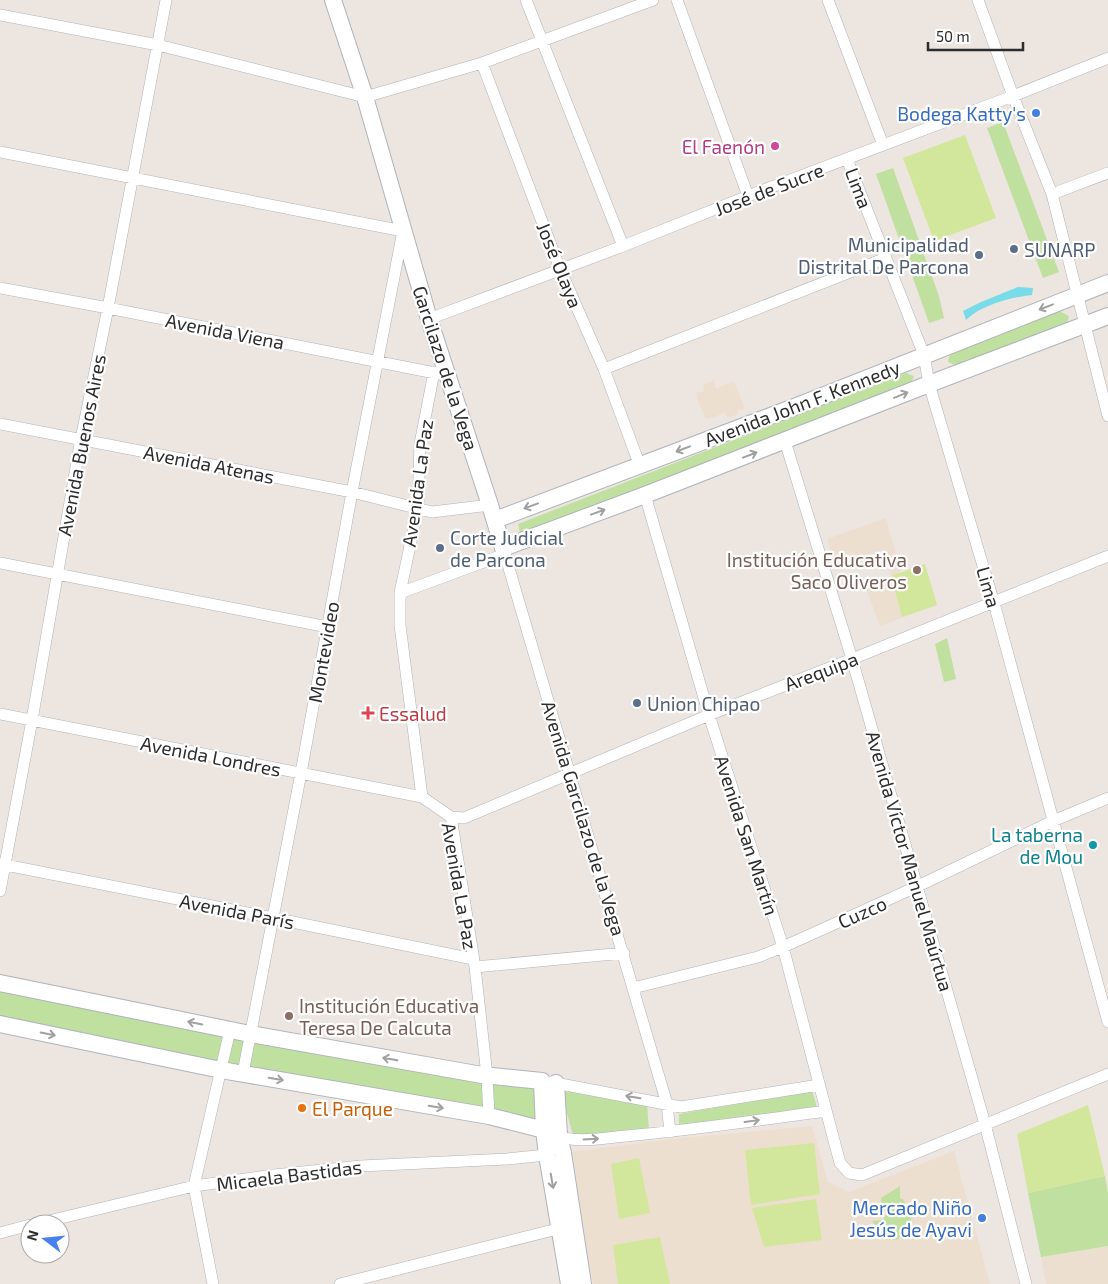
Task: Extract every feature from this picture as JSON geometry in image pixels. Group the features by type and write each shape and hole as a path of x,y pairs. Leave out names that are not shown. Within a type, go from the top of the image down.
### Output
{"street":[{"name":"Avenida Buenos Aires","path":"0,891 3,865 32,720 81,439 108,308 166,0"},
{"path":"0,152 403,231 333,0"},
{"path":"526,0 622,246"},
{"path":"0,15 158,45 364,98 482,63 652,0"},
{"path":"677,0 748,196"},
{"path":"828,0 883,145"},
{"path":"978,0 1013,96 1052,194 1108,416"},
{"name":"José de Sucre","path":"430,319 1108,58"},
{"name":"José Olaya","path":"482,63 560,269 604,369 640,466"},
{"name":"Lima","path":"847,159 924,355 929,384 994,602 1108,1022"},
{"path":"1052,194 1108,173"},
{"name":"Garcilazo de la Vega","path":"403,231 430,319 442,374 493,512"},
{"name":"Montevideo","path":"242,1074 302,773 352,492 403,231"},
{"path":"604,369 886,258"},
{"name":"Avenida John F. Kennedy","path":"493,512 640,466 788,410 1108,283"},
{"name":"Avenida Viena","path":"0,288 442,374"},
{"name":"Avenida John F. Kennedy","path":"504,551 929,384 1108,316"},
{"name":"Avenida La Paz","path":"442,374 420,444 418,508 400,593 400,625 422,797 451,817 474,963 487,1076 489,1116"},
{"name":"Avenida Atenas","path":"0,424 352,492 432,512 493,512"},
{"name":"Avenida Víctor Manuel Maúrtua","path":"785,441 852,659 985,1124 1026,1284"},
{"name":"Avenida San Martín","path":"645,495 709,715 783,947 840,1163 849,1173 862,1175 985,1124"},
{"name":"Avenida Garcilazo de la Vega","path":"493,512 668,1104 670,1132"},
{"path":"400,593 504,551"},
{"name":"Arequipa","path":"451,817 464,818 709,715 1108,556"},
{"path":"0,562 328,626"},
{"name":"Avenida Londres","path":"0,714 422,797"},
{"name":"Cuzco","path":"634,988 758,957 783,947 916,887 1053,821 1108,798"},
{"name":"Avenida París","path":"3,865 273,918 474,963"},
{"path":"474,963 624,953"},
{"path":"0,983 250,1034 487,1076 549,1082 681,1107 819,1085"},
{"path":"0,1024 242,1074 489,1116 571,1139 670,1132 826,1111"},
{"path":"213,1284 194,1186 230,1030"},
{"path":"985,1124 1108,1074"},
{"path":"549,1082 544,1130 547,1155 583,1284"},
{"path":"549,1082 563,1153 569,1284"},
{"name":"Micaela Bastidas","path":"70,1216 194,1186 274,1175 361,1166 507,1159 547,1155"},
{"path":"340,1284 567,1226"},
{"path":"0,1233 20,1228"}],"shaded area":[{"path":"714,380 716,389 734,381 745,409 737,411 737,414 728,419 725,412 706,419 696,393 704,391 703,385"},
{"name":"Institución Educativa Saco Oliveros","path":"886,518 901,572 925,564 937,605 880,626 865,586 891,576 883,550 835,567 827,539"},
{"path":"812,1126 828,1182 849,1192 954,1151 990,1284 593,1284 571,1152 671,1139"},
{"path":"1108,1246 1108,1284 1046,1284 1041,1257"}],"green space":[{"path":"1003,122 1059,272 1043,278 987,128"},
{"path":"965,135 996,218 934,241 903,158"},
{"path":"893,168 939,296 944,318 929,323 876,174"},
{"path":"1059,311 1069,316 1066,327 957,366 948,362 950,354"},
{"path":"906,373 914,376 910,386 521,537 518,524"},
{"path":"925,564 937,605 902,617 891,576"},
{"path":"947,638 956,679 944,682 935,644"},
{"path":"0,985 542,1081 544,1130 0,1021"},
{"path":"812,1091 817,1107 679,1127 679,1114"},
{"path":"561,1092 576,1092 647,1104 649,1130 573,1135"},
{"path":"1088,1105 1105,1176 1028,1193 1017,1134"},
{"path":"814,1143 820,1194 751,1205 745,1150"},
{"path":"639,1158 650,1213 619,1219 611,1164"},
{"path":"1105,1176 1108,1193 1108,1246 1041,1257 1028,1193"},
{"path":"900,1186 900,1198 904,1200 912,1215 910,1223 898,1239 884,1239 878,1236 877,1227 872,1221 883,1220 889,1209 881,1203 881,1198"},
{"path":"816,1199 822,1240 764,1247 752,1208"},
{"path":"660,1237 670,1284 618,1284 613,1245"}],"water":[{"path":"1018,287 1033,288 1032,295 988,306 966,320 963,311"}],"place":[{"name":"Bodega Katty's","path":"1036,113"},
{"name":"El Faenón","path":"775,146"},
{"name":"SUNARP","path":"1014,249"},
{"name":"Municipalidad Distrital De Parcona","path":"979,255"},
{"name":"Corte Judicial de Parcona","path":"440,548"},
{"name":"Institución Educativa Saco Oliveros","path":"917,570"},
{"name":"Union Chipao","path":"637,703"},
{"name":"Essalud","path":"368,713"},
{"name":"La taberna de Mou","path":"1093,845"},
{"name":"Institución Educativa Teresa De Calcuta","path":"289,1016"},
{"name":"El Parque","path":"302,1108"},
{"name":"Mercado Niño Jesús de Ayavi","path":"982,1218"}]}
